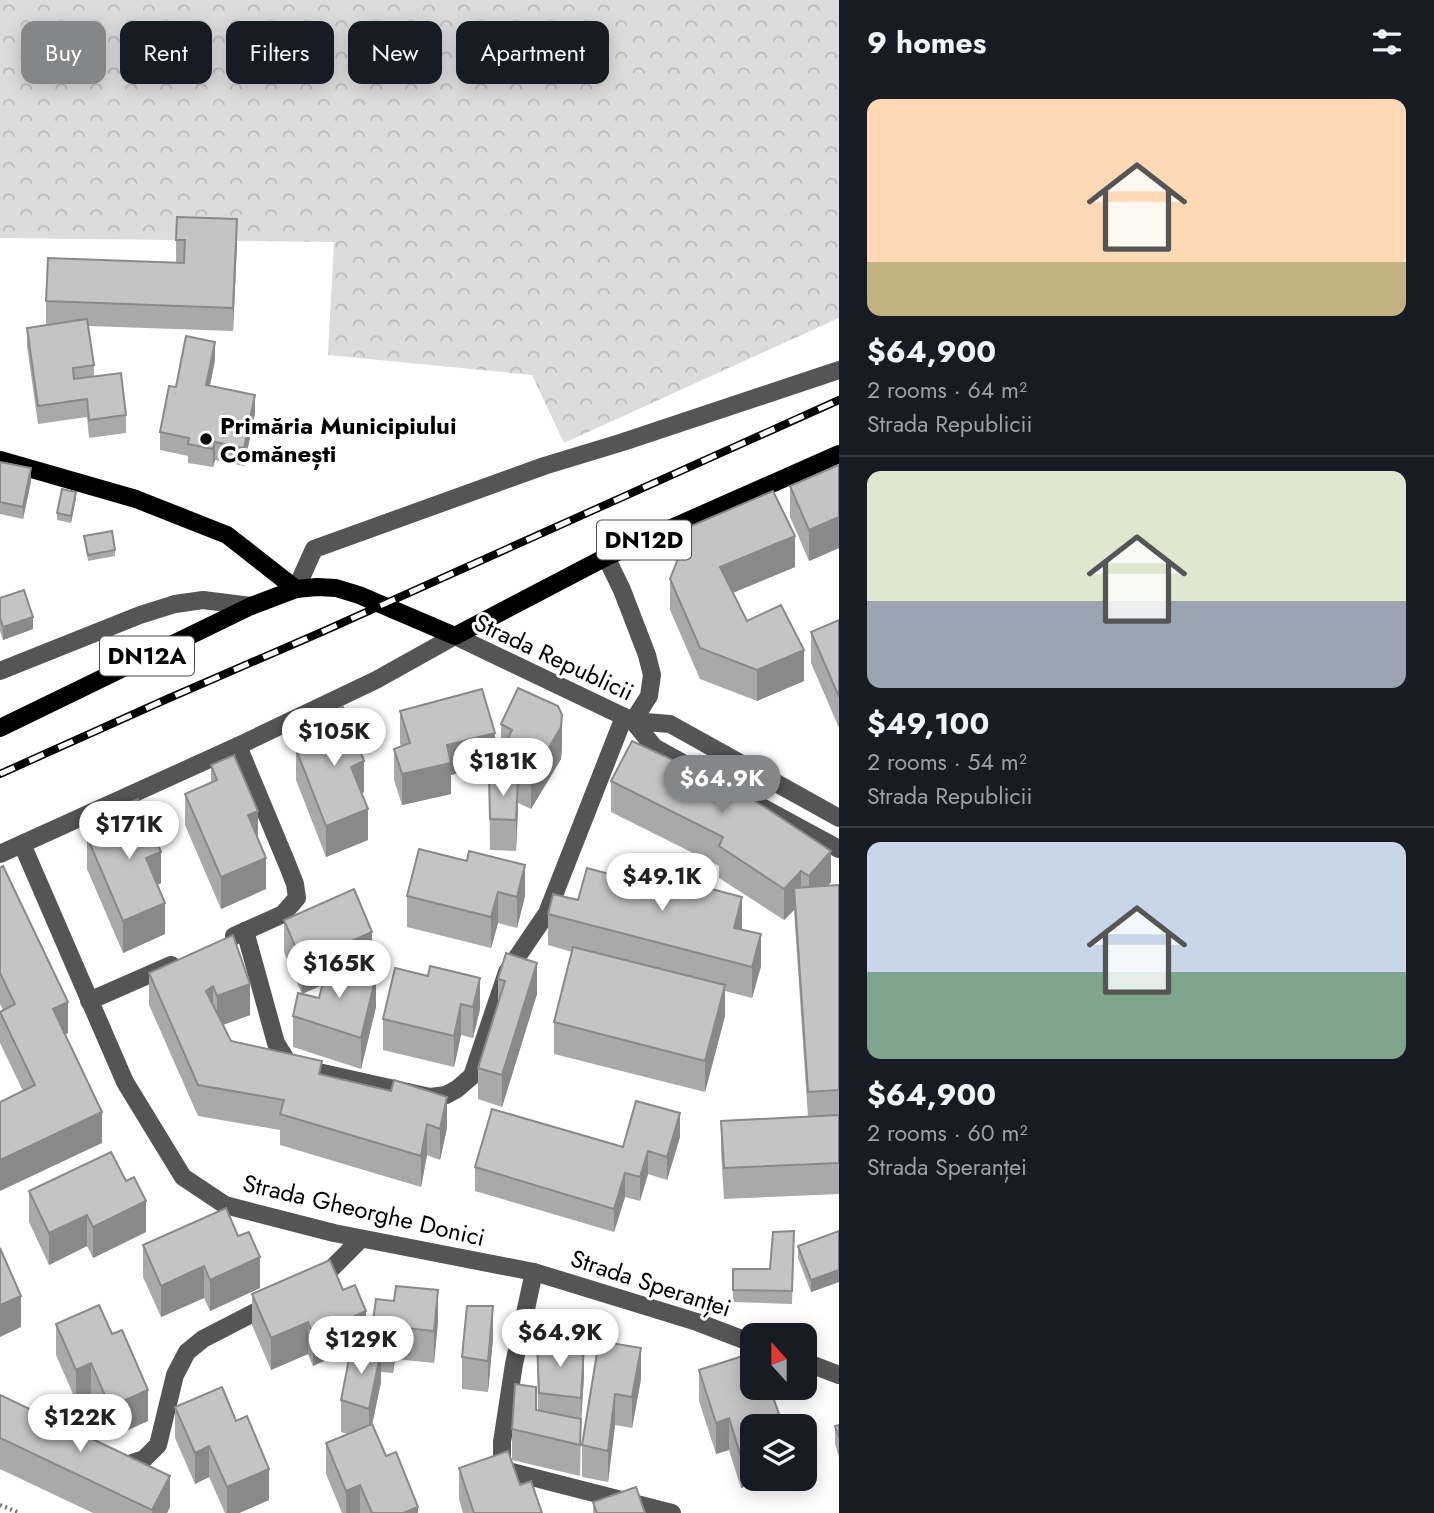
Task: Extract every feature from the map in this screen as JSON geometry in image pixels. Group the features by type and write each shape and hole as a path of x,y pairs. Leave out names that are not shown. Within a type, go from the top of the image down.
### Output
{"main road":[{"name":"DN12D","path":"454,636 606,557 839,454"},
{"path":"0,460 136,499 227,535 296,589"},
{"name":"DN12A","path":"0,728 251,606 296,589 336,588 359,595 454,636"}],"street":[{"path":"296,589 314,549 544,466 839,370"},
{"path":"245,931 276,1043 287,1061 306,1069 430,1097 446,1096 472,1076 507,972 547,913 628,719 649,696 652,676 648,655 606,557"},
{"path":"0,671 140,615 175,604 203,600 251,606"},
{"path":"0,854 376,681 454,636"},
{"name":"Strada Republicii","path":"454,636 628,719 670,724 839,818"},
{"name":"Strada Republicii","path":"628,719 654,747 839,849"},
{"path":"221,942 283,914 297,898 295,884 238,746"},
{"name":"Strada Gheorghe Donici","path":"22,844 125,1083 183,1177 225,1205 361,1239 534,1272"},
{"path":"89,1001 185,958"},
{"path":"95,1456 105,1461 127,1465 144,1459 158,1445 175,1375 187,1352 203,1339 289,1295 332,1268 361,1239"},
{"path":"534,1272 514,1364 502,1442 502,1467 508,1471 672,1513"},
{"name":"Strada Speranței","path":"534,1272 697,1322 740,1338"},
{"path":"817,1367 839,1375"}],"path":[{"path":"0,1506 19,1513"}],"green space":[{"path":"0,0 839,0 839,318 564,443 532,375 328,355 334,242 0,238"}],"building":[{"path":"177,217 237,219 233,308 46,301 48,258 184,263 185,240 176,240"},
{"path":"87,319 94,365 73,368 74,379 121,373 126,415 89,420 87,399 38,406 27,328"},
{"path":"186,336 215,342 206,385 255,395 244,448 215,442 213,449 188,444 189,438 160,432 169,386 176,387"},
{"path":"0,462 31,468 23,507 0,502"},
{"path":"839,465 839,517 809,530 790,486"},
{"path":"62,489 76,492 71,516 57,513"},
{"path":"773,491 795,536 720,567 747,621 781,605 804,650 757,670 700,648 670,579 691,526"},
{"path":"112,531 115,550 88,555 84,536"},
{"path":"24,590 33,617 3,627 0,598"},
{"path":"839,620 839,697 811,632"},
{"path":"518,688 558,706 562,715 561,727 531,778 497,762 512,730 501,724"},
{"path":"482,689 495,733 447,745 451,763 402,774 394,749 410,743 400,711"},
{"path":"343,707 364,761 351,767 368,809 326,826 296,749 323,738 315,718"},
{"path":"632,741 742,792 831,851 809,876 801,871 784,889 719,846 723,837 611,781"},
{"path":"234,755 258,811 248,815 266,858 221,877 185,794 217,780 211,765"},
{"path":"489,777 518,779 516,820 490,819"},
{"path":"138,799 161,852 146,858 165,903 123,921 87,837 117,824 111,811"},
{"path":"419,849 467,861 469,851 525,865 517,897 498,892 491,917 407,896"},
{"path":"3,866 68,1002 53,1009 102,1112 0,1160 0,1102 35,1085 0,1012 15,1004 0,973 0,868"},
{"path":"623,866 742,897 734,928 761,934 752,967 548,914 553,894 578,900 587,868 620,877"},
{"path":"839,885 839,1090 808,1092 794,888"},
{"path":"354,889 372,932 302,963 284,920"},
{"path":"233,935 250,984 217,996 213,986 206,991 231,1041 322,1061 319,1074 391,1091 394,1080 447,1097 440,1129 427,1124 421,1156 280,1114 284,1100 198,1085 149,973"},
{"path":"573,947 725,985 705,1061 554,1022"},
{"path":"506,953 537,963 502,1075 478,1068 505,981 498,979"},
{"path":"329,960 376,976 361,1038 293,1016 298,993 319,998"},
{"path":"430,966 480,978 473,1007 461,1004 454,1036 383,1019 395,968 428,976"},
{"path":"636,1101 680,1113 667,1157 648,1151 640,1177 625,1173 614,1209 475,1167 492,1109 623,1147"},
{"path":"839,1115 839,1163 724,1168 721,1121"},
{"path":"111,1152 126,1181 134,1177 146,1201 93,1227 87,1215 49,1233 29,1191"},
{"path":"226,1208 238,1236 249,1232 260,1257 210,1280 204,1266 161,1286 143,1245"},
{"path":"794,1231 792,1291 733,1290 733,1269 770,1269 773,1232"},
{"path":"839,1231 839,1270 811,1280 798,1246"},
{"path":"0,1248 21,1296 0,1305"},
{"path":"330,1260 343,1290 355,1285 366,1311 313,1335 308,1322 271,1338 252,1294"},
{"path":"396,1286 438,1290 434,1331 395,1327 393,1342 357,1338 359,1320 373,1321 376,1299 394,1301"},
{"path":"99,1305 112,1334 122,1330 148,1390 110,1407 91,1363 76,1370 56,1324"},
{"path":"467,1306 493,1306 488,1361 462,1357"},
{"path":"537,1341 584,1345 581,1398 539,1393"},
{"path":"599,1341 641,1348 632,1397 615,1394 608,1451 582,1445"},
{"path":"352,1344 381,1351 369,1409 341,1400"},
{"path":"740,1357 740,1400 774,1400 779,1414 740,1414 740,1454 729,1418 716,1423 699,1370"},
{"path":"515,1384 536,1387 536,1410 581,1419 580,1445 512,1429"},
{"path":"222,1387 236,1421 247,1416 269,1469 227,1487 209,1446 195,1453 175,1407"},
{"path":"0,1395 170,1476 152,1510 0,1438"},
{"path":"372,1424 386,1456 396,1452 418,1507 403,1513 372,1513 360,1485 346,1491 326,1443"},
{"path":"508,1451 520,1485 531,1481 542,1513 474,1513 459,1468"},
{"path":"636,1487 645,1513 597,1513 593,1502"}],"railway":[{"path":"0,774 839,400"}],"place":[{"name":"Primăria Municipiului Comănești","path":"206,439"}]}
